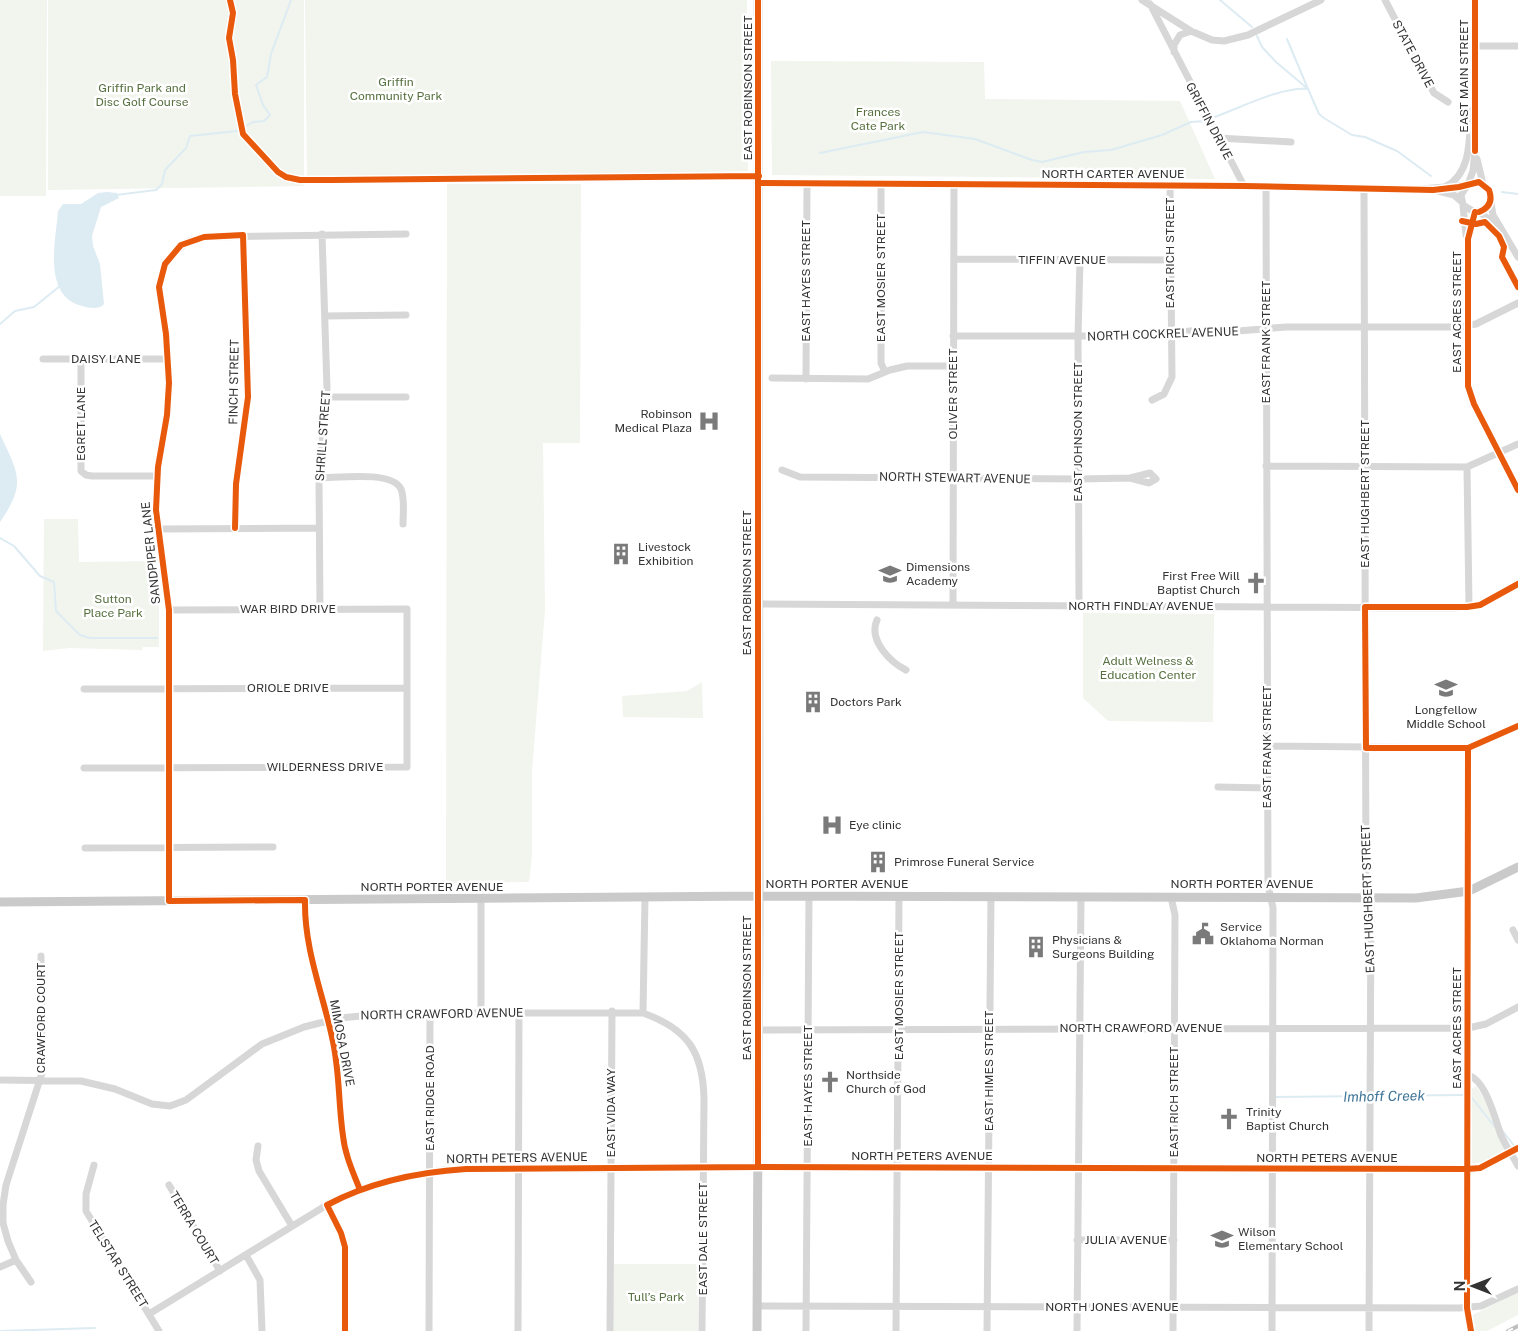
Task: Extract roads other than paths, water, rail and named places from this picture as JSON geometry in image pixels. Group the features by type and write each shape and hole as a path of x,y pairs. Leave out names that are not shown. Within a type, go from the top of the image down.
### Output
{"main road":[{"name":"EAST ROBINSON STREET","path":"757,1331 759,896 758,0"},
{"name":"NORTH PORTER AVENUE","path":"0,902 759,896 1429,897 1469,891 1518,867"}],"street":[{"path":"1142,0 1191,31 1219,41 1234,40 1321,0"},
{"name":"STATE DRIVE","path":"1385,0 1434,94 1448,102"},
{"name":"EAST MAIN STREET","path":"1467,185 1473,171 1475,151 1475,0"},
{"name":"GRIFFIN DRIVE","path":"1150,4 1244,186"},
{"path":"1175,55 1174,44 1180,35 1191,31"},
{"path":"1475,46 1518,46"},
{"path":"1441,188 1456,180 1466,162 1475,76"},
{"path":"1218,138 1291,142"},
{"name":"EAST MAIN STREET","path":"1475,151 1484,184"},
{"path":"1502,230 1477,212 1467,210 1462,203 1462,190 1467,185 1474,182 1484,184 1489,190 1493,215 1502,230 1518,257"},
{"name":"NORTH CARTER AVENUE","path":"759,183 1170,185 1433,190 1454,195 1462,203"},
{"name":"EAST HAYES STREET","path":"806,183 806,379"},
{"name":"EAST MOSIER STREET","path":"881,183 881,363 885,372"},
{"name":"OLIVER STREET","path":"953,604 954,184"},
{"name":"EAST RICH STREET","path":"1152,400 1164,394 1172,381 1170,334 1170,185"},
{"name":"NORTH CARTER AVENUE","path":"1433,190 1467,185"},
{"name":"EAST FRANK STREET","path":"1266,187 1268,885 1271,896 1273,1028 1272,1331"},
{"name":"EAST HUGHBERT STREET","path":"1364,189 1366,889 1371,904 1369,1331"},
{"path":"1477,212 1489,205 1491,200"},
{"name":"EAST ACRES STREET","path":"1462,203 1468,239 1468,386 1474,404 1499,453"},
{"name":"EAST ACRES STREET","path":"1468,239 1477,212"},
{"name":"SHRILL STREET","path":"320,609 319,478 327,397 322,234"},
{"name":"SANDPIPER LANE","path":"169,901 169,610 166,575 158,529 158,476 167,409 168,359 160,288 166,264 175,252 188,241 212,236 406,234"},
{"name":"FINCH STREET","path":"235,528 236,484 248,397 243,235"},
{"name":"TIFFIN AVENUE","path":"954,259 1170,260"},
{"name":"EAST JOHNSON STREET","path":"1080,260 1078,337 1080,605"},
{"name":"NORTH COCKREL AVENUE","path":"953,336 1078,337 1170,334 1190,331 1238,331 1267,328 1468,326 1476,324 1518,303"},
{"path":"324,316 406,315"},
{"name":"DAISY LANE","path":"43,359 168,359"},
{"name":"EGRET LANE","path":"81,359 81,469 83,474 92,476 158,476"},
{"path":"772,378 868,379 907,366 953,366"},
{"path":"327,397 406,397"},
{"path":"1266,466 1467,467 1518,444"},
{"path":"1499,453 1518,490"},
{"path":"1467,467 1469,607"},
{"name":"NORTH STEWART AVENUE","path":"782,470 800,477 1130,478"},
{"path":"319,478 376,477 393,480 402,493 403,524"},
{"path":"158,529 319,528"},
{"name":"NORTH FINDLAY AVENUE","path":"759,604 1469,607 1480,604 1518,584"},
{"name":"WAR BIRD DRIVE","path":"169,610 407,609"},
{"name":"WILDERNESS DRIVE","path":"84,768 407,767 407,609"},
{"path":"877,620 875,636 880,648 906,670"},
{"name":"ORIOLE DRIVE","path":"84,689 407,688"},
{"path":"1267,746 1468,748 1518,726"},
{"name":"EAST ACRES STREET","path":"1468,748 1467,1308 1471,1331"},
{"path":"1218,787 1268,788"},
{"path":"85,848 273,847"},
{"name":"EAST HAYES STREET","path":"806,1331 809,896"},
{"name":"EAST HIMES STREET","path":"986,1331 991,896"},
{"path":"643,1012 646,897"},
{"name":"EAST MOSIER STREET","path":"896,1331 899,897"},
{"path":"1077,1331 1081,897"},
{"name":"EAST RICH STREET","path":"1172,897 1175,915 1173,1331"},
{"path":"481,899 481,1013"},
{"name":"MIMOSA DRIVE","path":"305,900 307,942 328,1020 340,1083 345,1148 360,1190"},
{"path":"1513,930 1518,940"},
{"name":"CRAWFORD COURT","path":"31,1282 16,1260 3,1223 4,1196 40,1080 41,956"},
{"name":"NORTH CRAWFORD AVENUE","path":"758,1030 1468,1028 1486,1024 1518,1007"},
{"name":"EAST VIDA WAY","path":"610,1331 612,1012"},
{"name":"NORTH CRAWFORD AVENUE","path":"0,1080 93,1083 159,1106 175,1105 186,1100 262,1044 286,1033 328,1020 358,1015 643,1012"},
{"name":"EAST DALE STREET","path":"643,1012 662,1019 677,1029 692,1046 700,1062 704,1087 702,1331"},
{"path":"518,1331 519,1013"},
{"name":"EAST RIDGE ROAD","path":"429,1331 430,1014"},
{"path":"1468,1075 1479,1083 1498,1122 1501,1136 1514,1150 1518,1166"},
{"path":"258,1146 256,1160 259,1171 292,1226"},
{"name":"NORTH PETERS AVENUE","path":"149,1314 327,1205 360,1190 430,1172 519,1168 703,1167 1468,1169 1480,1168 1514,1150"},
{"name":"TELSTAR STREET","path":"94,1165 86,1194 86,1211 159,1331"},
{"name":"TERRA COURT","path":"168,1185 220,1271"},
{"path":"327,1205 341,1233 344,1247 345,1331"},
{"name":"JULIA AVENUE","path":"1077,1240 1174,1240"},
{"path":"246,1255 260,1280 262,1331"},
{"path":"0,1267 16,1260"},
{"name":"NORTH JONES AVENUE","path":"757,1306 1467,1308 1481,1306 1518,1289"}],"waterway":[{"path":"116,195 156,190 162,184 165,170 186,148 190,136 237,131 253,122 264,121 270,115 263,105 256,85 267,77 271,54 291,0"},
{"path":"1220,0 1252,27"},
{"path":"1257,36 1262,47 1276,62 1308,89 1319,114 1352,135 1365,137 1397,151 1431,176"},
{"path":"1212,118 1273,94 1297,89 1308,89 1287,39"},
{"path":"820,153 923,132 975,139 1042,162 1084,152 1111,150 1162,135 1191,122 1205,121"},
{"path":"1502,192 1518,194"},
{"path":"0,324 15,311 34,307 60,286"},
{"path":"0,538 14,546 40,576 54,582 56,611 80,635 90,638 157,638"},
{"name":"Imhoff Creek","path":"1274,1097 1463,1095"},
{"name":"Imhoff Creek","path":"1472,1098 1495,1127"},
{"name":"Imhoff Creek","path":"1502,1130 1515,1147"},
{"path":"0,1331 95,1328"}],"railway":[{"path":"1508,1331 1518,1326"}],"place":[{"name":"Robinson Medical Plaza","path":"709,421"},
{"name":"Livestock Exhibition","path":"621,554"},
{"name":"Dimensions Academy","path":"890,574"},
{"name":"First Free Will Baptist Church","path":"1256,583"},
{"name":"Longfellow Middle School","path":"1446,688"},
{"name":"Doctors Park","path":"813,702"},
{"name":"Eye clinic","path":"832,825"},
{"name":"Primrose Funeral Service","path":"878,862"},
{"name":"Service Oklahoma Norman","path":"1203,934"},
{"name":"Physicians & Surgeons Building","path":"1036,947"},
{"name":"Northside Church of God","path":"830,1082"},
{"name":"Trinity Baptist Church","path":"1229,1119"},
{"name":"Wilson Elementary School","path":"1222,1239"}],"park label":[{"name":"Griffin Community Park","path":"396,89"},
{"name":"Griffin Park and Disc Golf Course","path":"142,95"},
{"name":"Frances Cate Park","path":"878,119"},
{"name":"Sutton Place Park","path":"113,606"},
{"name":"Adult Welness & Education Center","path":"1148,668"},
{"name":"Tull’s Park","path":"656,1297"}]}
